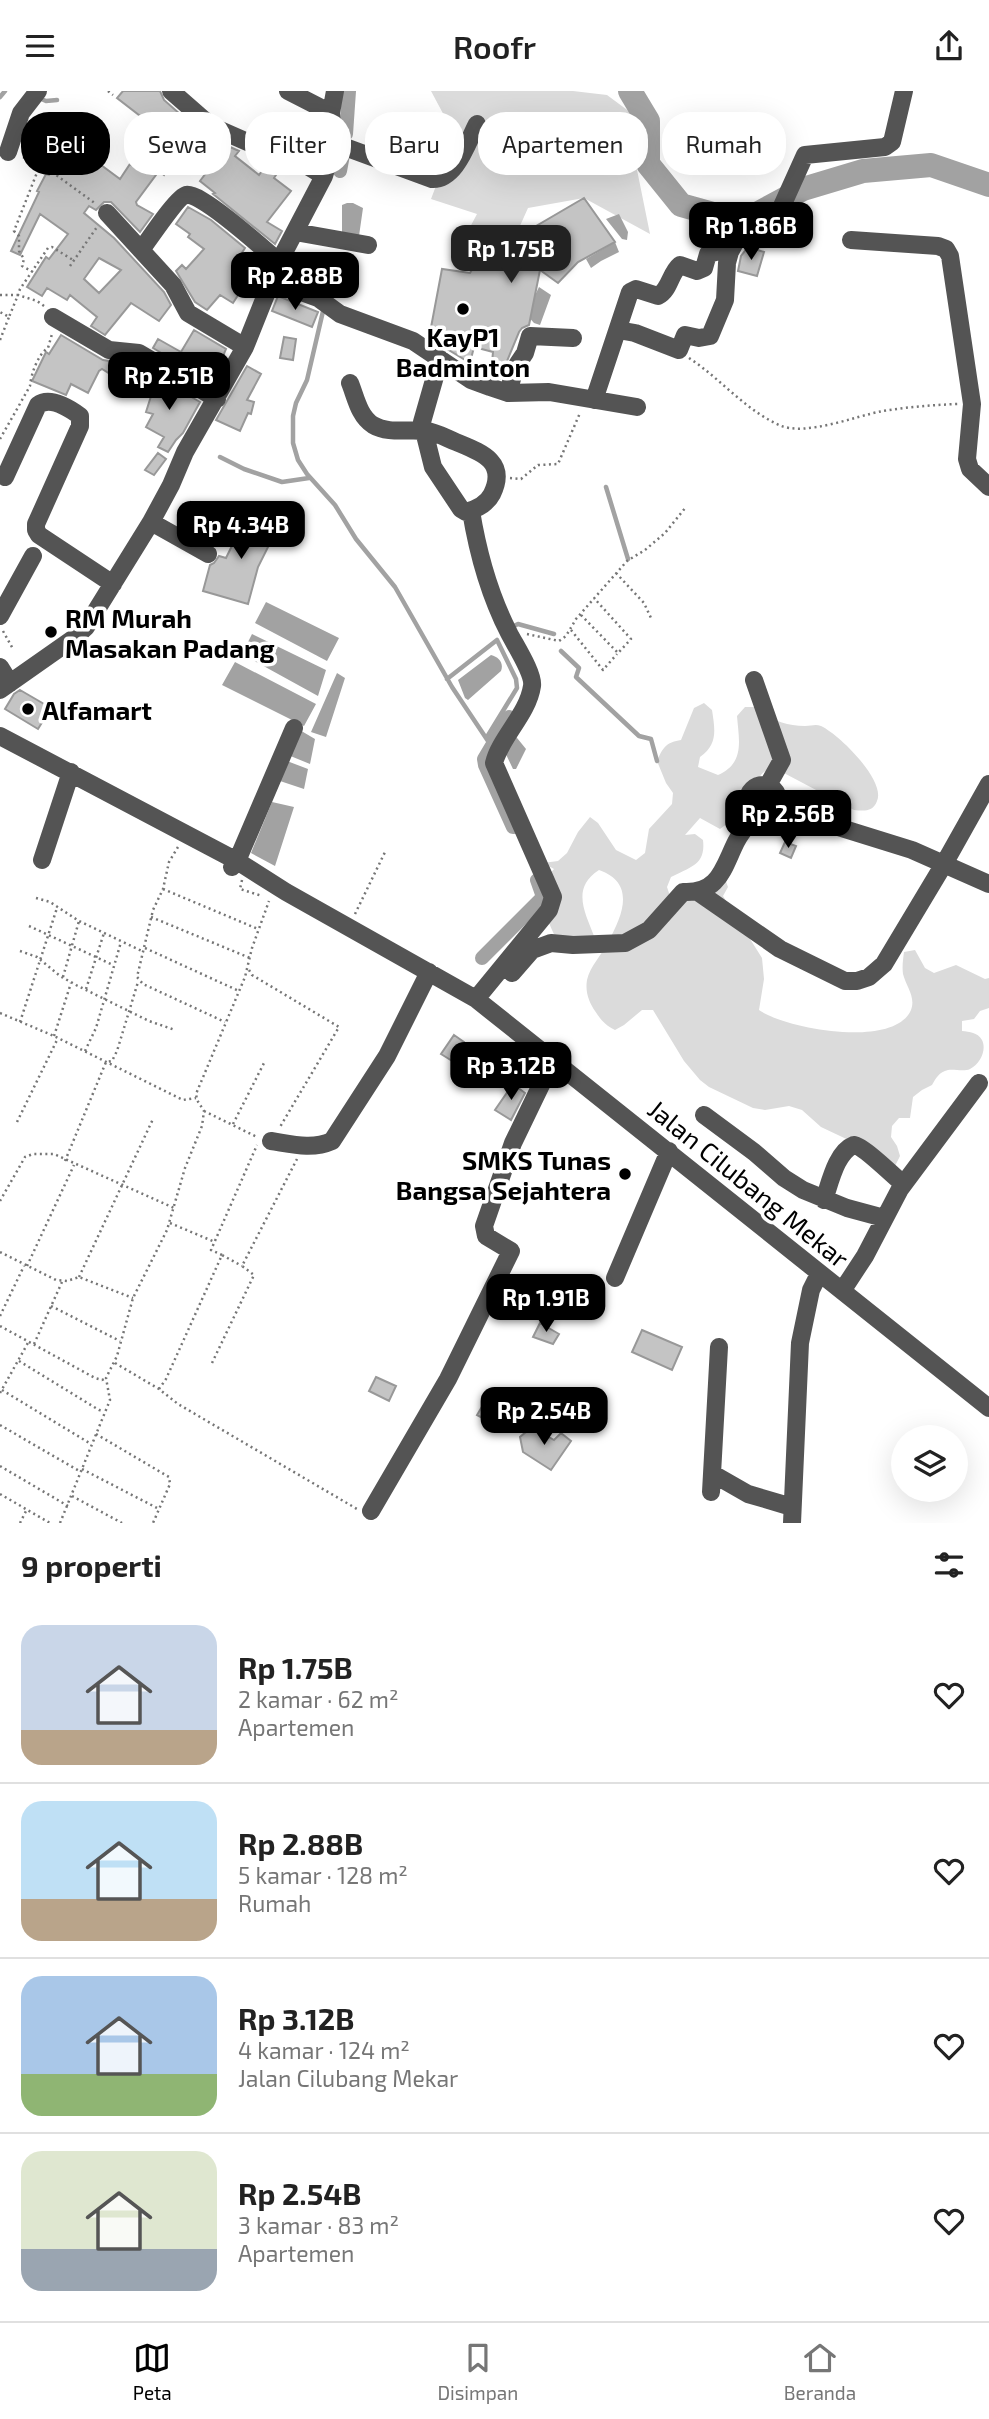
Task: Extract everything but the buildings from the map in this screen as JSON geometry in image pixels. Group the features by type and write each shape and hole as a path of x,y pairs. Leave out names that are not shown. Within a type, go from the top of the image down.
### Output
{"street":[{"path":"8,152 21,113 38,91"},
{"path":"0,667 5,687 86,627 151,521 185,452 245,347 279,261 324,176 291,156 252,144 211,126 171,91"},
{"path":"288,91 329,112"},
{"path":"331,112 335,91"},
{"path":"590,399 630,292 636,289 658,296 664,293 674,270 680,265 697,271 704,268 708,254 719,251 730,238 737,239 767,231 773,226 805,155 885,147 892,142 904,91"},
{"path":"351,149 432,179 441,179 451,172 477,124"},
{"path":"141,250 183,196 188,195 198,198 220,213 279,261"},
{"path":"107,213 173,285 188,313 245,347"},
{"path":"295,232 368,245"},
{"path":"618,330 635,333 679,350 685,335 705,338 710,335 725,300 725,277 730,252 737,239"},
{"path":"851,240 938,246 946,249 950,256 972,404 967,459 970,469 989,487"},
{"path":"271,281 324,303 340,314 413,341 471,380 508,393 549,392 637,407"},
{"path":"52,317 109,350 139,353 216,399"},
{"path":"508,393 515,368 525,353 530,336 573,338"},
{"path":"350,383 358,406 366,419 376,426 389,431 423,426 486,455 495,470 496,479 490,497 483,505 471,511 461,509 433,467 423,426 440,359"},
{"path":"5,477 38,405 49,401 79,416 80,426 36,524 36,530 48,541 113,584"},
{"path":"471,511 475,539 486,579 507,630 533,680 529,697 500,750 496,769 554,897 549,910 480,1003"},
{"path":"151,521 208,554"},
{"path":"0,616 33,556"},
{"path":"754,680 782,760 768,785"},
{"path":"234,864 294,728"},
{"name":"Jalan Cilubang Mekar","path":"0,736 71,772 349,926 480,1003 989,1408"},
{"path":"42,860 71,772"},
{"path":"480,1003 532,950 551,943 625,943 649,930 683,892 698,893 780,949 845,981 869,977 884,964 989,784"},
{"path":"768,785 776,790 779,799 777,808 768,815 756,814 748,806 748,794 756,786 768,785"},
{"path":"777,808 912,850 989,884"},
{"path":"698,893 723,873 738,838 756,814"},
{"path":"271,1141 322,1146 332,1141 387,1056 429,972"},
{"path":"371,1511 448,1379 511,1251 486,1236 484,1226 513,1143 553,1060"},
{"path":"842,1291 865,1256 903,1184 979,1083"},
{"path":"704,1115 785,1178 824,1200 884,1218"},
{"path":"824,1200 841,1157 846,1149 854,1146 864,1149 873,1160 903,1184"},
{"path":"615,1278 669,1151"},
{"path":"719,1347 712,1483 748,1494 792,1515 800,1343 811,1290 819,1274"}],"path":[{"path":"108,91 113,95"},
{"path":"8,152 21,157"},
{"path":"33,272 22,266 24,259 19,251 19,236 14,231 37,175"},
{"path":"56,175 107,213 70,266"},
{"path":"0,340 18,295 48,248 52,247 73,260"},
{"path":"0,295 18,295 43,305 52,317 53,330 48,348 44,350 31,377 30,386 0,439"},
{"path":"0,312 9,317"},
{"path":"679,350 713,374 754,412 781,426 797,429 919,406 972,404"},
{"path":"496,479 521,479 538,465 558,464 590,399"},
{"path":"523,633 559,641 628,559 639,555 665,533 686,507"},
{"path":"616,573 644,603 651,618"},
{"path":"571,630 603,670 631,639 594,598"},
{"path":"581,615 618,653"},
{"path":"0,628 13,649"},
{"path":"106,1062 113,1061 117,1051 138,981 151,917 163,889 169,862 182,843"},
{"path":"349,926 386,849"},
{"path":"60,1523 110,1400 106,1378 115,1363 133,1298 161,1244 174,1208 185,1168 202,1126 204,1111 197,1098 239,991 270,899 240,888 243,878 234,864"},
{"path":"163,889 258,929"},
{"path":"36,898 50,902 79,921 121,941 239,991"},
{"path":"20,1022 57,908"},
{"path":"151,917 250,958"},
{"path":"63,978 79,921"},
{"path":"29,926 113,965"},
{"path":"86,989 104,933"},
{"path":"85,1051 96,1028 121,941"},
{"path":"20,951 40,959 71,983 149,1021 175,1030"},
{"path":"248,966 252,975 339,1027 271,1141"},
{"path":"138,981 225,1022"},
{"path":"17,1122 56,1037 71,983"},
{"path":"0,1013 56,1037 183,1100 197,1098"},
{"path":"65,1161 106,1062"},
{"path":"233,1125 264,1063"},
{"path":"204,1111 260,1139 211,1250 254,1275 212,1363"},
{"path":"79,1277 153,1119"},
{"path":"242,1266 303,1146"},
{"path":"0,1201 25,1157 33,1154 54,1154 174,1208"},
{"path":"0,1316 74,1165"},
{"path":"168,1223 215,1242"},
{"path":"0,1252 62,1282 79,1277 133,1298"},
{"path":"159,1389 222,1255"},
{"path":"34,1344 62,1282"},
{"path":"51,1306 121,1342"},
{"path":"0,1326 95,1378 106,1378"},
{"path":"29,1341 1,1392 92,1444"},
{"path":"19,1361 99,1411 104,1411"},
{"path":"115,1363 366,1514 371,1511"},
{"path":"0,1425 159,1509"},
{"path":"96,1434 169,1477 170,1484 153,1523"},
{"path":"0,1466 68,1506"},
{"path":"0,1494 50,1523"},
{"path":"72,1496 122,1523"},
{"path":"20,1523 27,1510"}],"shaded area":[{"path":"431,91 573,91 607,95 630,112 478,112 478,175 638,175 650,234 584,198 528,208 506,257 499,253 461,257 459,248 477,214 431,199 440,175 464,175 464,112 442,112"},
{"path":"347,203 363,208 359,236 342,238 342,205"},
{"path":"619,214 628,232 627,240 622,239 606,219"},
{"path":"615,242 619,252 591,268 586,259"},
{"path":"539,287 551,295 540,325 534,323 526,314"},
{"path":"266,602 339,638 327,661 255,623"},
{"path":"252,634 326,670 318,696 242,654"},
{"path":"491,655 500,661 501,671 468,700 458,680"},
{"path":"235,662 316,704 304,726 222,685"},
{"path":"337,673 345,678 326,737 311,732"},
{"path":"704,703 712,710 714,736 710,747 700,757 698,767 718,775 733,764 738,750 737,716 745,707 756,707 773,719 785,723 798,726 819,725 829,731 860,759 875,782 878,792 877,801 871,809 854,810 782,772 768,770 731,804 728,823 720,829 700,818 685,835 695,834 703,840 702,855 695,864 671,877 667,887 670,896 724,876 728,887 723,896 762,958 764,979 759,1010 814,1029 863,1032 884,1029 901,1022 911,1010 912,1001 903,974 903,963 904,952 915,950 925,968 934,973 956,965 985,979 989,978 989,1008 980,1011 974,1019 962,1021 962,1031 976,1034 982,1040 982,1056 970,1069 942,1072 932,1085 913,1097 910,1118 899,1118 892,1126 891,1137 900,1156 895,1166 821,1127 802,1110 789,1106 765,1110 753,1108 709,1087 684,1061 653,1010 642,1010 615,1030 604,1022 591,1004 587,993 587,980 622,911 622,891 611,876 599,870 590,877 583,892 584,909 594,936 556,938 538,902 543,897 542,883 554,869 543,863 558,861 567,853 590,817 598,823 616,850 636,860 645,853 649,829 672,804 673,793 657,761 666,746 681,740 694,708"},
{"path":"298,729 315,739 310,764 288,755"},
{"path":"513,733 526,749 516,769 513,769 502,746"},
{"path":"287,761 308,769 304,789 280,781"},
{"path":"272,802 294,807 275,866 251,853"}],"waterway":[{"path":"0,97 5,91"},
{"path":"348,112 349,91"},
{"path":"630,91 648,121 648,164 681,205 742,222 803,189 863,171 931,165 989,185"},
{"path":"39,98 46,101 57,100"},
{"path":"325,299 328,286"},
{"path":"324,307 307,380 293,416 293,443 298,460 395,587 452,687 494,750"},
{"path":"220,457 244,469 282,482 309,478"},
{"path":"606,487 628,559"},
{"path":"512,627 518,624 554,634"},
{"path":"447,679 497,640 516,679 517,688 487,737"},
{"path":"561,651 579,668 576,677 639,736 651,739 657,761"},
{"path":"509,717 484,759 513,827"},
{"path":"482,958 543,897 537,880"}],"place":[{"name":"KayP1 Badminton","path":"463,309"},
{"name":"RM Murah Masakan Padang","path":"51,632"},
{"name":"Alfamart","path":"28,709"},
{"name":"SMKS Tunas Bangsa Sejahtera","path":"625,1174"}]}
